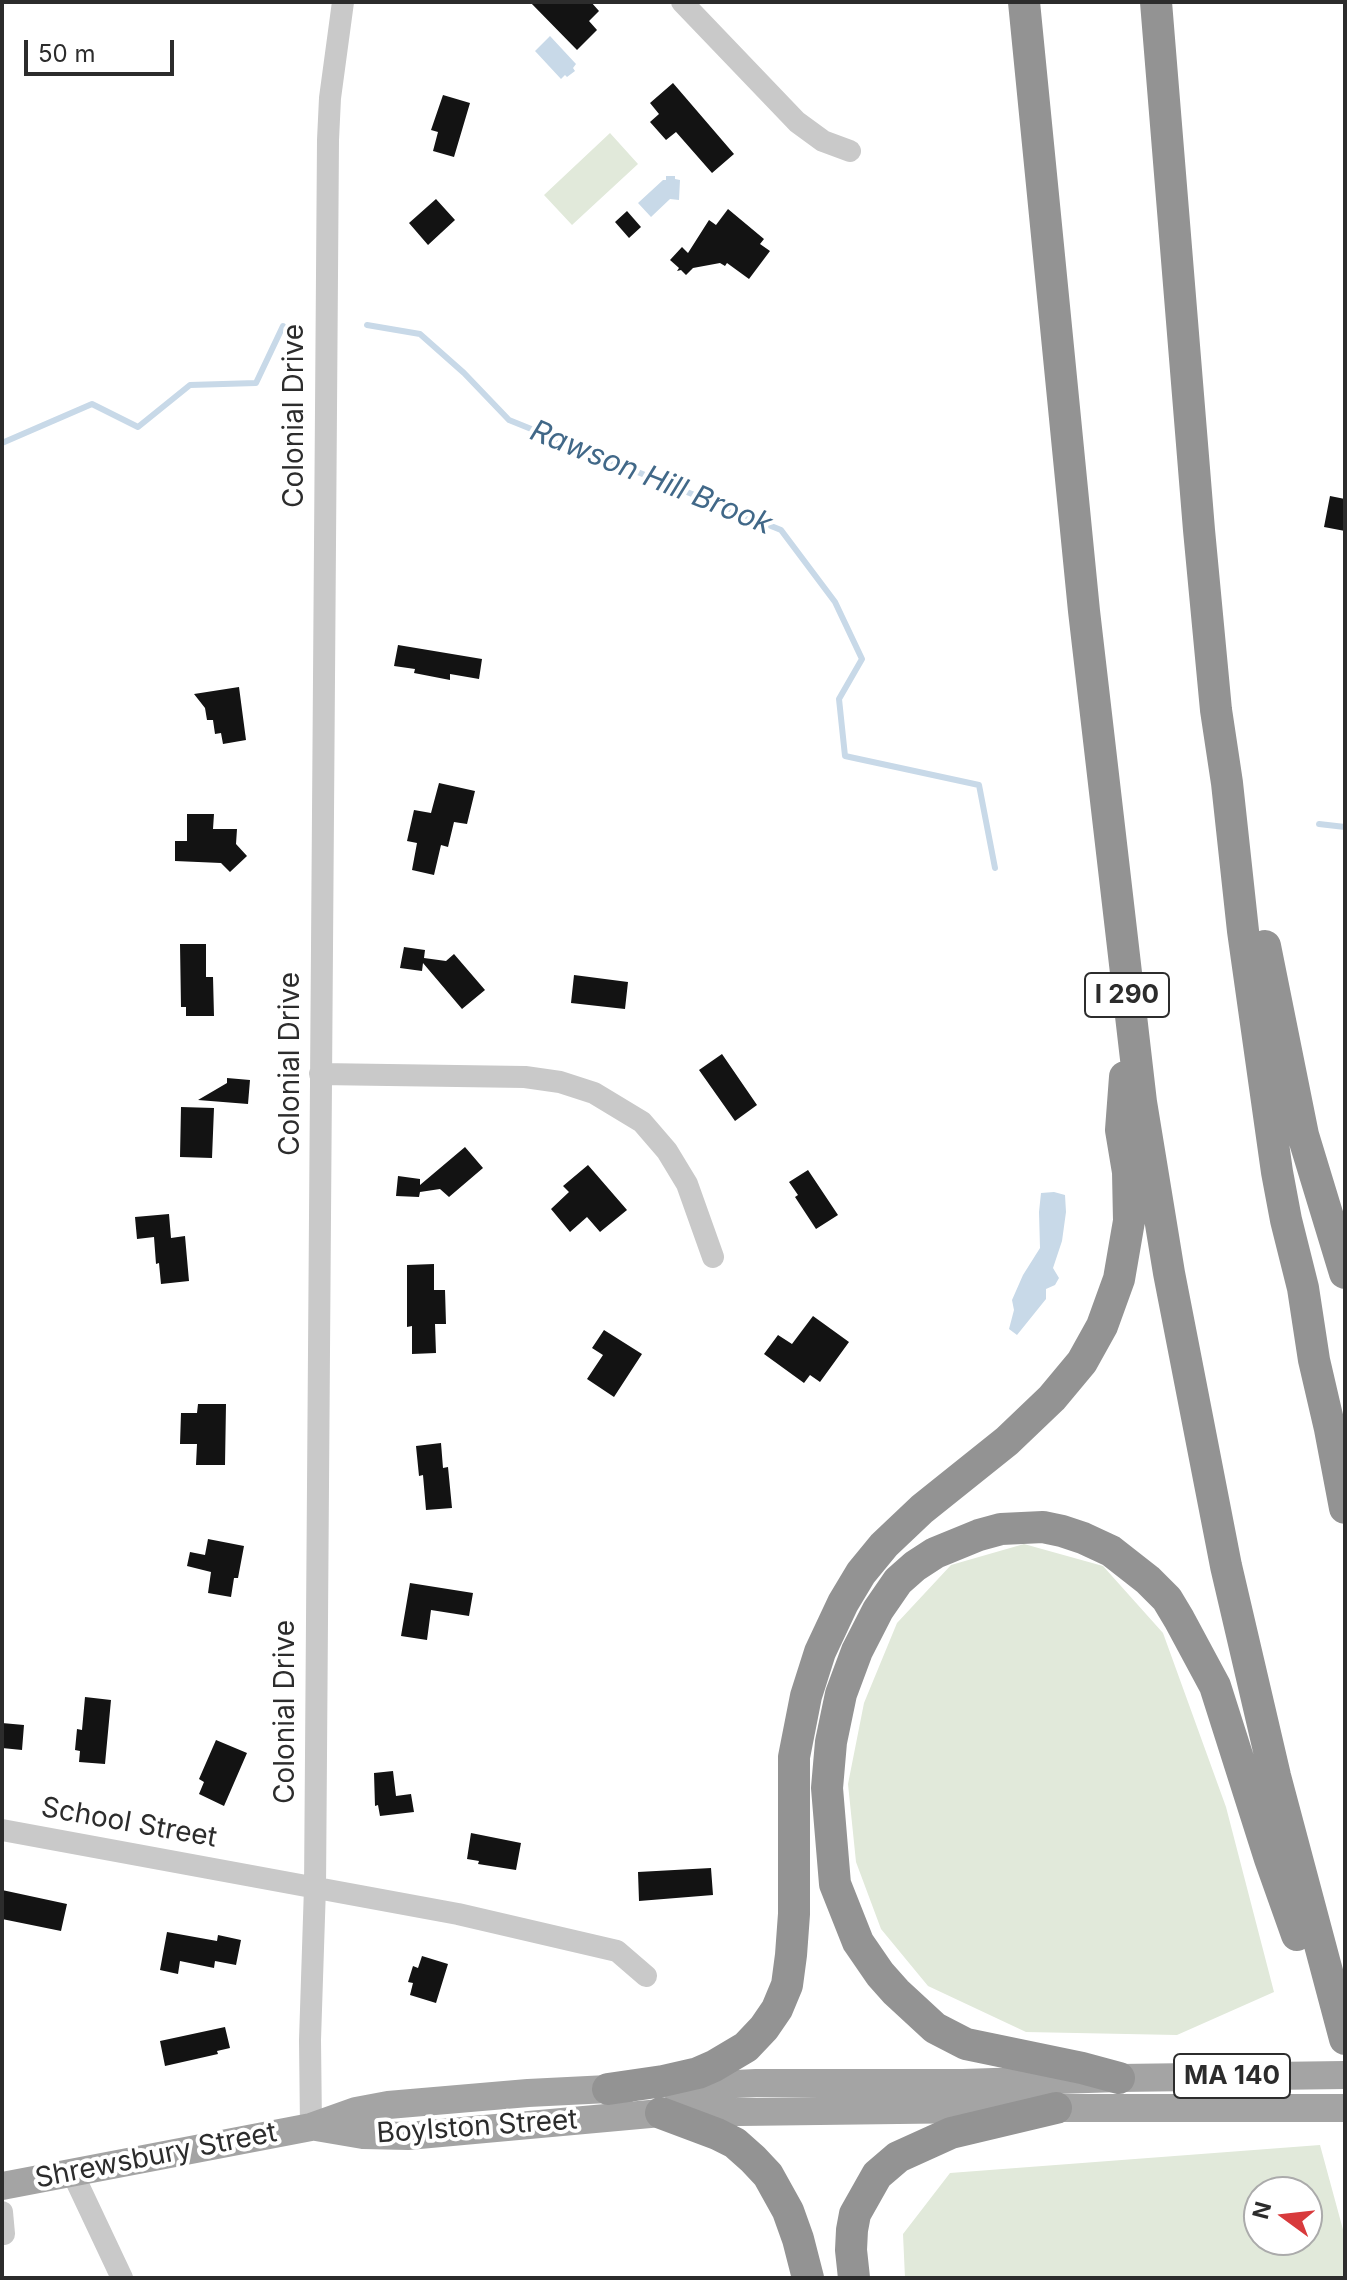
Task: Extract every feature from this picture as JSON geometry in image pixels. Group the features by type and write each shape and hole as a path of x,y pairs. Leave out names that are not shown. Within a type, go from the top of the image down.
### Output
{"highway":[{"name":"I 290","path":"1024,2 1084,611 1141,1102 1169,1273 1226,1566 1275,1776 1345,2039"},
{"path":"1156,2 1216,710 1245,945 1277,1172 1303,1288 1314,1360 1345,1508"},
{"path":"1227,783 1248,848 1303,1135 1345,1273"},
{"path":"608,2089 663,2081 714,2066 746,2047 777,2009 787,1985 791,1955 794,1757 810,1678 837,1615 871,1560 922,1509 1007,1441 1052,1398 1082,1362 1102,1326 1119,1279 1129,1221 1128,1172 1121,1130 1130,1022"},
{"path":"1120,2094 1082,2068 966,2044 935,2028 880,1974 858,1942 835,1884 827,1788 830,1753 841,1694 862,1640 891,1590 915,1566 957,1543 1001,1529 1043,1527 1083,1538 1130,1564 1167,1599 1215,1686 1295,1930 1345,2046"},
{"path":"854,2278 852,2230 861,2201 877,2175 898,2157 951,2133 1056,2108"},
{"path":"661,2113 735,2143 760,2167 788,2211 808,2278"}],"main road":[{"name":"Boylston Street","path":"311,2127 363,2135 408,2136 661,2113 1056,2108 1120,2094 1345,2075"},
{"name":"Boylston Street","path":"311,2127 356,2111 405,2103 608,2089 756,2083 963,2083 1345,2108"},
{"name":"Shrewsbury Street","path":"2,2186 311,2127"}],"street":[{"name":"Colonial Drive","path":"311,2127 328,140 330,98 343,2"},
{"path":"682,2 797,122 823,141 850,151"},
{"path":"320,1074 525,1077 560,1082 594,1093 642,1122 667,1151 687,1184 713,1257"},
{"name":"School Street","path":"2,1830 315,1887"},
{"path":"315,1887 458,1914 617,1951 646,1976"},
{"path":"72,2172 122,2278"},
{"path":"2,2212 2,2234"}],"green space":[{"path":"610,133 638,164 572,225 544,195"},
{"path":"1024,1544 1103,1566 1163,1633 1226,1807 1274,1992 1177,2035 1026,2032 928,1986 881,1929 856,1862 848,1784 864,1703 897,1623 951,1565"},
{"path":"1320,2145 1345,2237 1345,2278 905,2278 903,2234 950,2173"}],"water":[{"path":"550,36 576,64 573,68 575,71 561,79 535,51"},
{"path":"666,176 675,176 680,180 679,200 670,199 651,217 638,203 666,180"},
{"path":"1041,1193 1065,1195 1066,1212 1062,1241 1053,1268 1059,1278 1055,1285 1046,1289 1046,1299 1017,1335 1009,1329 1014,1310 1012,1300 1040,1248"}],"building":[{"path":"530,2 591,2 599,11 589,21 597,30 577,50"},
{"path":"673,83 734,154 712,173 676,132 666,140 650,122 659,114 650,103"},
{"path":"443,95 470,103 454,157 433,151 438,132 431,130"},
{"path":"436,199 455,220 428,245 409,223"},
{"path":"728,209 764,239 760,244 770,251 749,279 727,263 725,266 720,263 693,268 686,275 681,270 677,271 679,268 670,260 682,247 688,253 709,220 716,225"},
{"path":"627,211 641,227 629,238 615,222"},
{"path":"1330,496 1345,499 1345,531 1324,527"},
{"path":"398,645 482,659 479,679 450,674 450,680 394,666"},
{"path":"239,687 246,740 223,744 221,733 215,734 213,720 207,720 205,708 194,694"},
{"path":"439,783 475,791 467,824 454,822 448,847 441,845 434,875 412,870 417,843 407,841 414,810 431,813"},
{"path":"187,814 214,814 213,829 237,829 236,844 247,856 230,872 221,863 175,861 175,841 187,841"},
{"path":"180,944 206,944 206,977 213,977 214,1016 186,1016 186,1007 181,1007"},
{"path":"404,947 425,950 424,958 446,961 454,954 485,990 462,1009 423,963 422,971 400,968"},
{"path":"574,975 628,982 625,1009 571,1003"},
{"path":"722,1054 757,1105 735,1121 699,1070"},
{"path":"227,1078 250,1080 248,1104 198,1100 227,1083"},
{"path":"181,1107 214,1108 212,1158 180,1157"},
{"path":"465,1147 483,1168 449,1197 440,1189 420,1192 419,1197 396,1196 398,1176 420,1179 420,1185"},
{"path":"588,1165 627,1210 600,1232 587,1217 570,1232 551,1209 569,1192 563,1186"},
{"path":"808,1170 838,1215 816,1229 789,1182"},
{"path":"169,1214 171,1238 185,1236 189,1281 161,1284 154,1237 137,1239 135,1217"},
{"path":"434,1264 434,1290 445,1290 446,1324 435,1324 436,1353 412,1354 412,1326 407,1327 407,1265"},
{"path":"813,1316 849,1342 820,1382 810,1375 804,1383 764,1354 778,1335 792,1344"},
{"path":"604,1330 642,1354 614,1397 587,1379 603,1355 592,1348"},
{"path":"198,1404 226,1404 225,1465 196,1465 197,1444 180,1444 181,1413 197,1413"},
{"path":"441,1443 443,1468 448,1467 452,1508 426,1510 423,1475 419,1476 416,1446"},
{"path":"208,1539 244,1546 231,1597 208,1593 211,1572 187,1566 190,1552 205,1555"},
{"path":"410,1583 473,1593 469,1616 431,1610 427,1640 401,1636"},
{"path":"85,1697 111,1700 105,1764 79,1762 80,1751 75,1750 77,1729 82,1730"},
{"path":"2,1723 24,1725 22,1750 2,1748"},
{"path":"216,1740 247,1753 224,1806 199,1794 204,1782 199,1779"},
{"path":"393,1771 396,1796 411,1794 414,1812 380,1816 378,1805 375,1806 374,1773"},
{"path":"471,1833 521,1843 516,1870 478,1864 479,1861 467,1859"},
{"path":"711,1868 713,1895 639,1901 638,1872"},
{"path":"2,1890 67,1904 61,1931 2,1919"},
{"path":"167,1932 217,1941 218,1935 241,1940 236,1965 215,1961 214,1968 180,1961 178,1974 160,1970"},
{"path":"422,1956 448,1964 436,2003 410,1995 413,1983 408,1982 413,1966 418,1968"},
{"path":"225,2027 230,2048 217,2051 218,2054 165,2066 160,2041"}],"waterway":[{"name":"Rawson Hill Brook","path":"367,325 420,334 464,373 509,420 781,530 835,602 862,659 839,699 845,756 979,785 995,868"},
{"name":"Rawson Hill Brook","path":"2,443 92,404 138,427 190,385 256,383 283,326"},
{"name":"Rawson Hill Brook","path":"1319,824 1345,827"}]}
